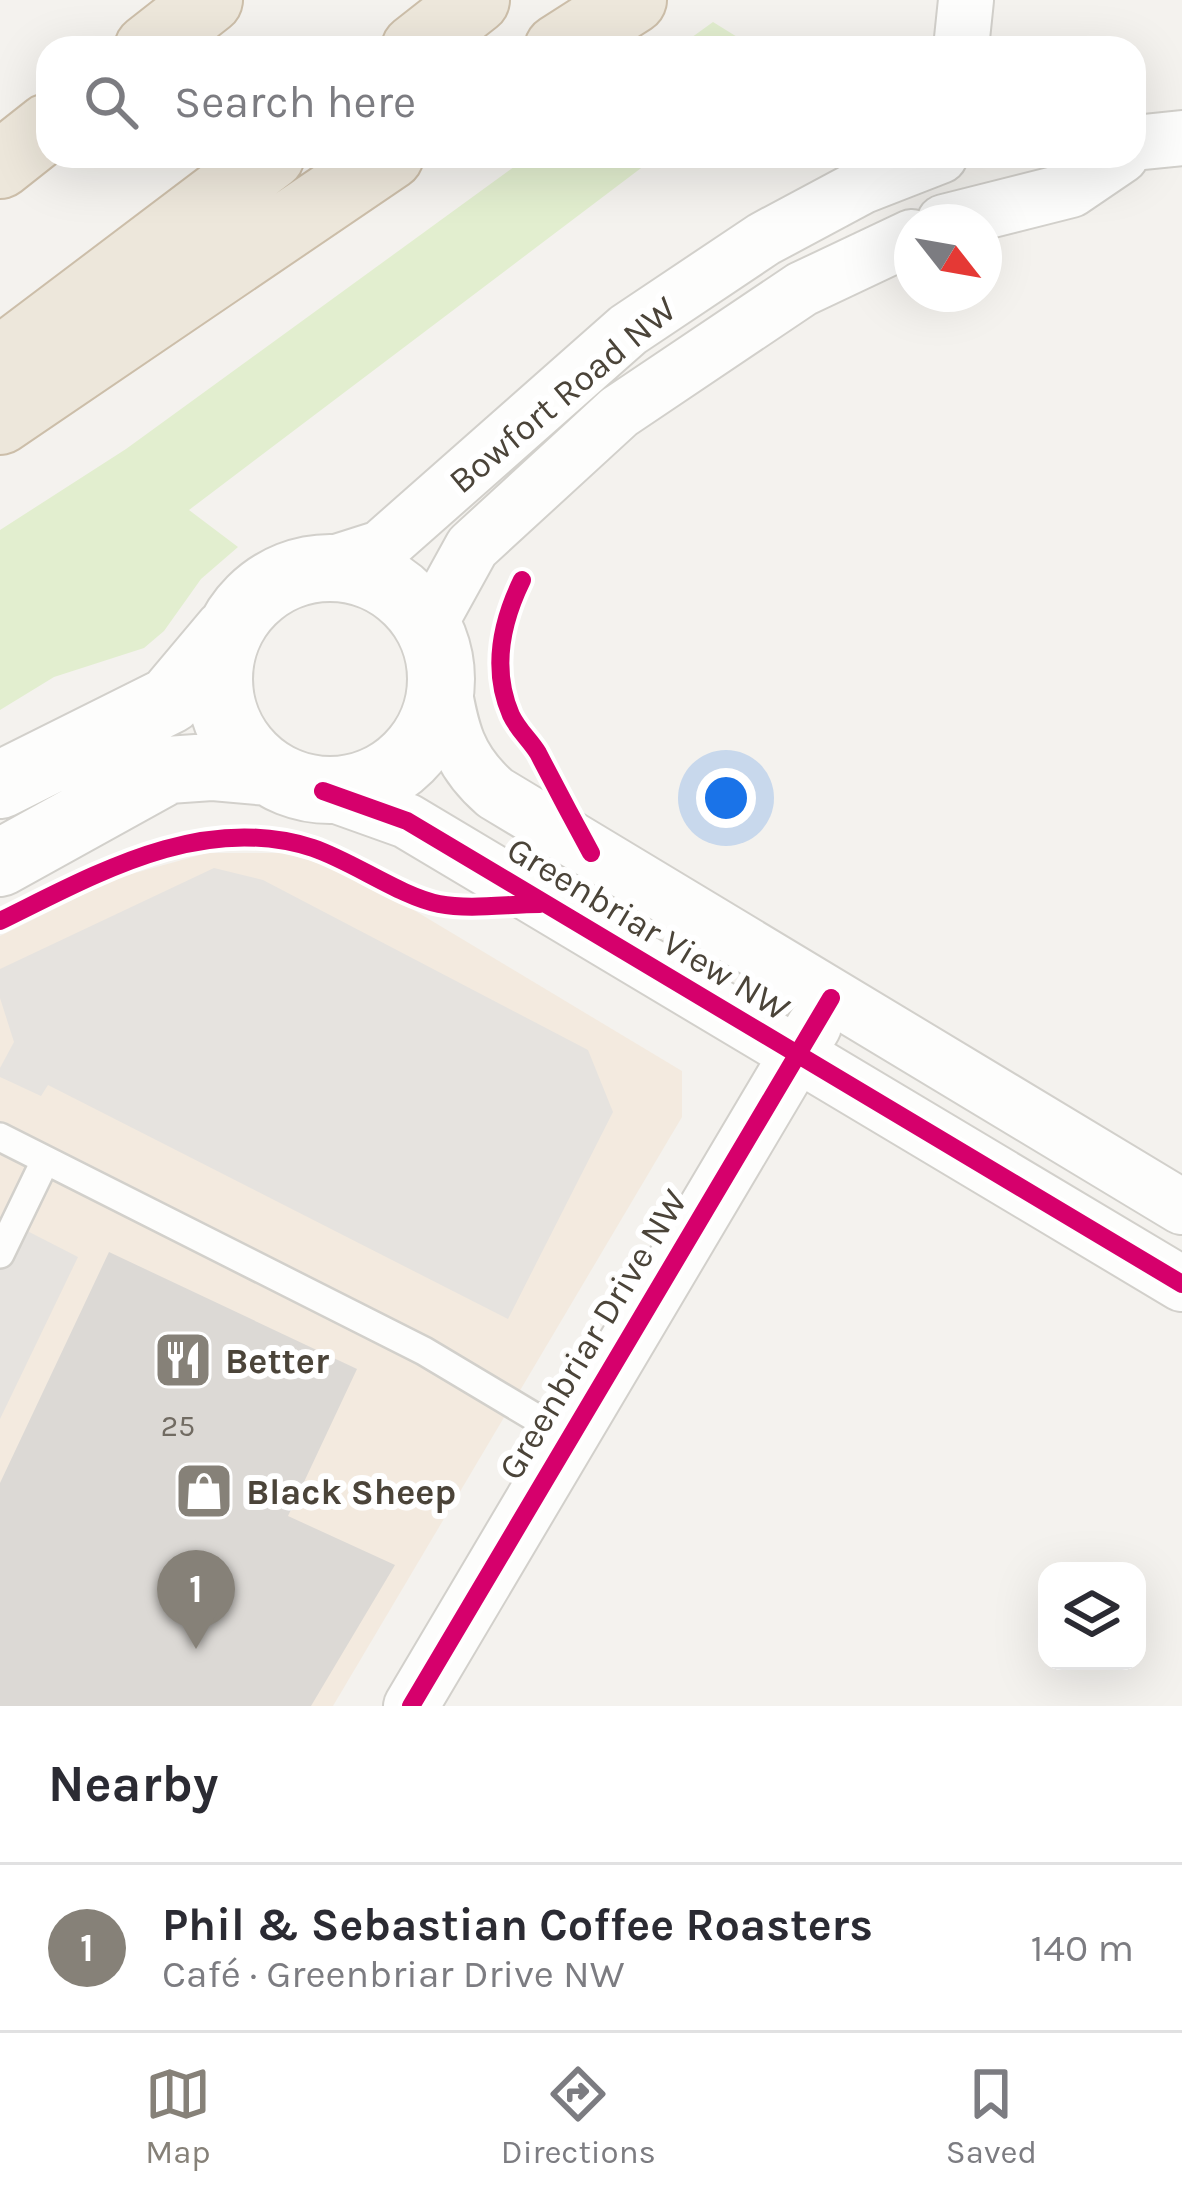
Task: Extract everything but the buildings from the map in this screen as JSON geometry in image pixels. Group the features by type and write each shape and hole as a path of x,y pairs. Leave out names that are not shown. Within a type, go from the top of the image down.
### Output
{"highway":[{"path":"163,36 208,0"},
{"path":"430,36 476,0"},
{"path":"577,36 633,0"},
{"path":"0,165 36,136"},
{"path":"0,361 256,168"},
{"path":"0,422 372,168"}],"street":[{"path":"963,36 966,0"},
{"name":"Bowfort Road NW","path":"315,569 381,548 628,330 764,239 863,186 909,168"},
{"path":"1002,208 1072,190 1106,168"},
{"name":"Bowfort Road NW","path":"435,651 472,547 619,412 802,289 894,246"},
{"path":"0,785 170,700 250,602 280,580 315,569 369,574 403,594 435,651 435,714 418,747 392,772 359,788 212,767 169,770 0,863"},
{"path":"228,631 218,666 220,703 237,742 295,782"},
{"name":"Greenbriar View NW","path":"435,651 453,736 469,766 495,794 1182,1207"},
{"name":"Greenbriar View NW","path":"295,782 407,821 1182,1284"},
{"name":"Greenbriar Drive NW","path":"411,1706 831,998"}],"lane":[{"path":"0,1137 424,1351 568,1437"},
{"path":"0,1254 45,1161"}],"shaded area":[{"path":"207,853 284,853 352,873 682,1071 682,1117 333,1706 0,1706 0,936 117,878"},
{"path":"214,868 263,880 588,1050 613,1112 508,1319 48,1085 41,1096 0,1077 14,1042 0,998 0,969"},
{"path":"0,1217 78,1257 0,1419"}],"green space":[{"path":"713,22 736,36 694,36"},
{"path":"512,168 641,168 189,510 238,547 201,579 164,631 144,648 54,677 0,710 0,530 126,449"}],"cycle path":[{"path":"522,580 501,646 505,698 591,853"},
{"path":"323,791 407,821 1182,1284"},
{"path":"0,921 151,853 231,838 272,839 313,848 439,904 540,904"},
{"path":"411,1706 831,998"}],"place":[{"name":"Better","path":"183,1360"},
{"name":"Black Sheep","path":"204,1491"},
{"name":"Phil & Sebastian Coffee Roasters","path":"196,1649"}]}
